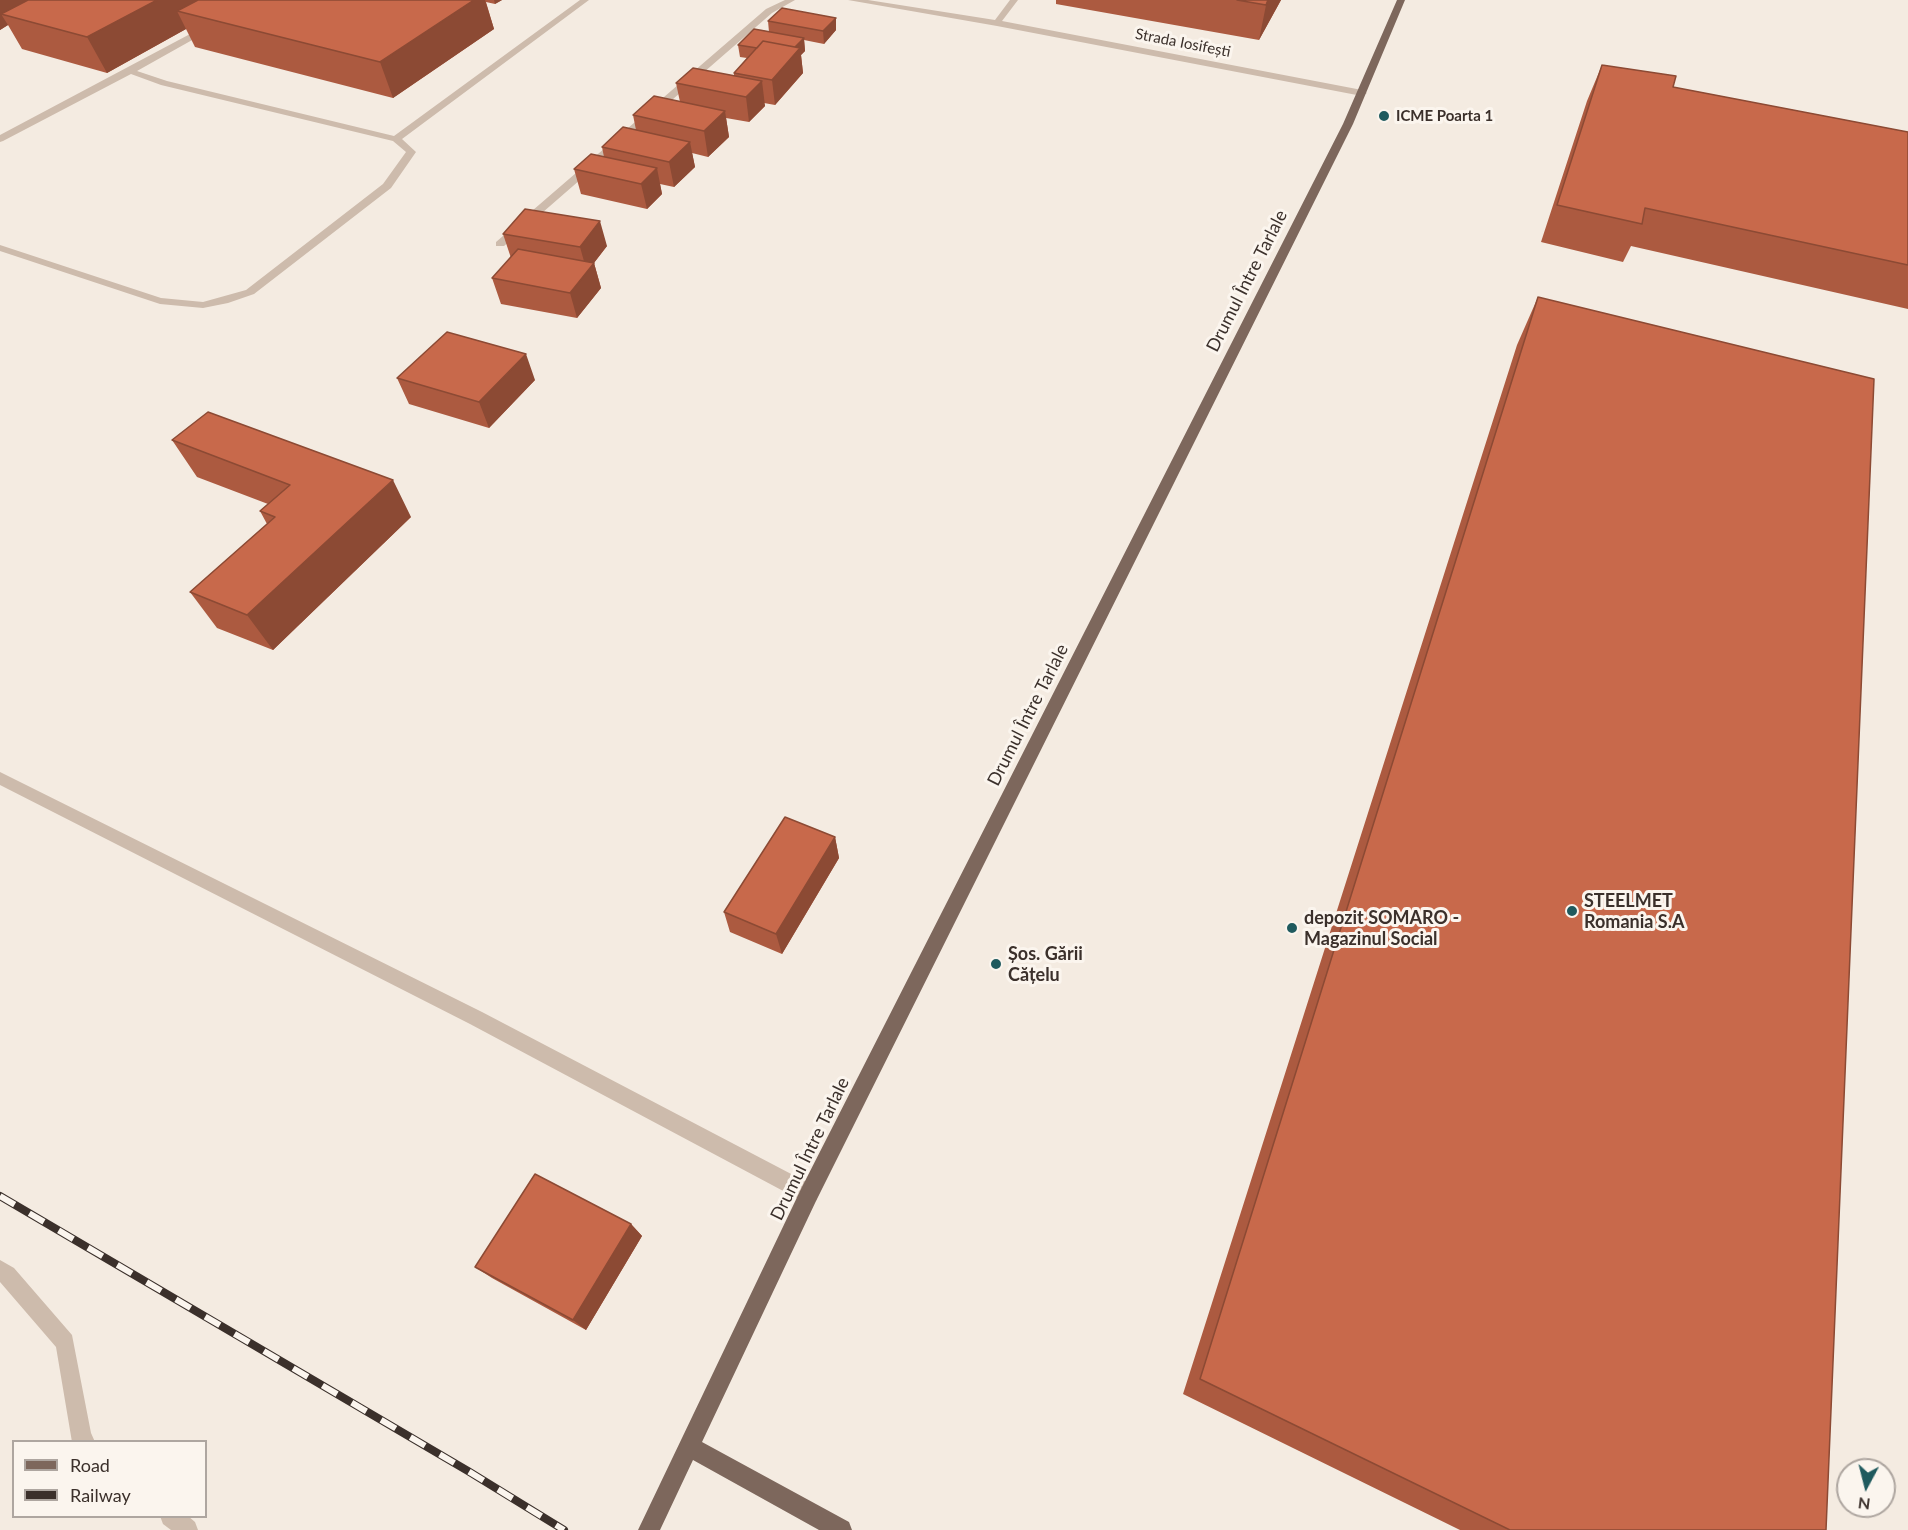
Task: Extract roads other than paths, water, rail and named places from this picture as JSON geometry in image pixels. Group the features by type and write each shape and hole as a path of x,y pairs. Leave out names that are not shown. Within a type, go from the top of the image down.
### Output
{"main road":[{"name":"Drumul Între Tarlale","path":"649,1530 809,1194 1362,93 1401,0"},
{"path":"688,1446 841,1530"}],"street":[{"path":"396,139 585,0"},
{"path":"500,244 769,11 791,0"},
{"name":"Strada Iosifești","path":"852,0 997,22 1362,93"},
{"path":"997,22 1014,0"},
{"path":"0,139 130,71 215,23"},
{"path":"0,248 160,301 203,305 224,301 250,292 387,186 411,152 396,139 164,83 130,71"},
{"path":"0,777 476,1018 809,1194"},
{"path":"0,1270 7,1275 64,1342 83,1440"},
{"path":"173,1518 187,1530"}],"railway":[{"path":"0,1196 468,1471 564,1530"}],"place":[{"name":"ICME Poarta 1","path":"1384,116"},
{"name":"STEELMET Romania S.A","path":"1572,911"},
{"name":"depozit SOMARO - Magazinul Social","path":"1292,928"},
{"name":"Șos. Gării Cățelu","path":"996,964"}]}
